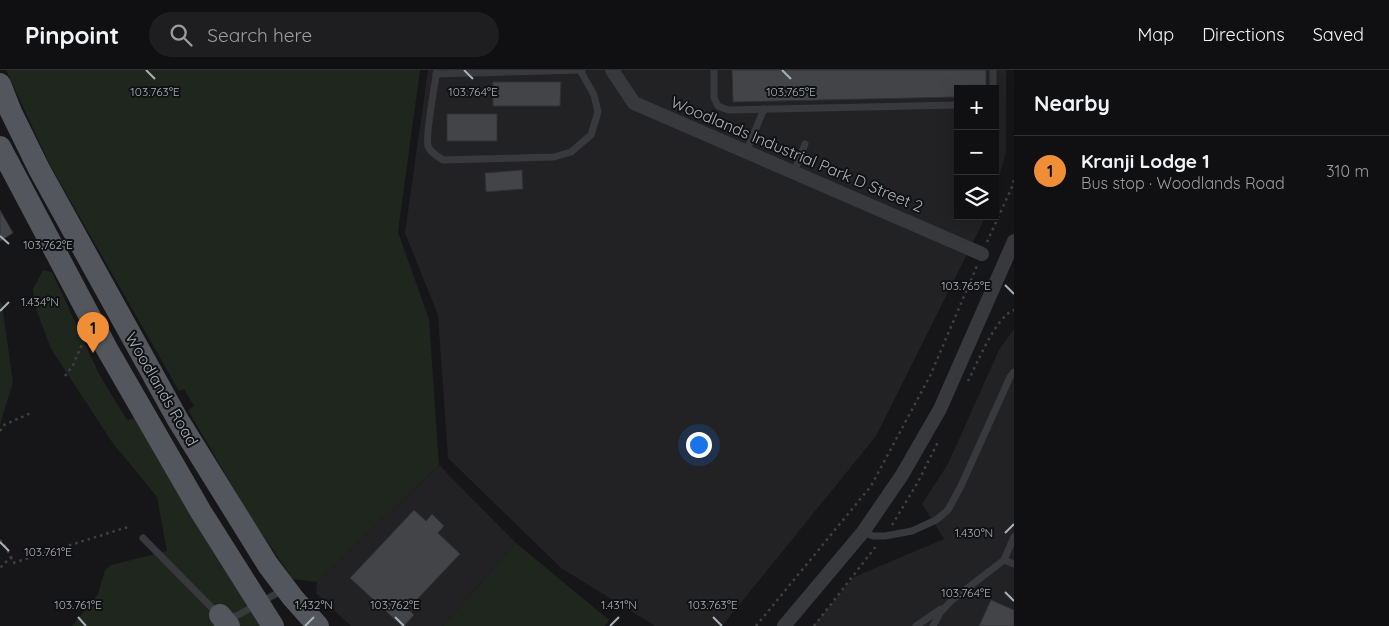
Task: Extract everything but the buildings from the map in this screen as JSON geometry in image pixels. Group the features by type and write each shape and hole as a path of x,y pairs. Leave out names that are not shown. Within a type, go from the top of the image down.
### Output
{"main road":[{"name":"Woodlands Road","path":"0,84 11,112 39,169 178,420 268,565 318,626"},
{"name":"Woodlands Road","path":"0,147 107,349 201,512 273,626"}],"street":[{"name":"Woodlands Industrial Park D Street 2","path":"612,70 634,103 982,254"},
{"path":"784,626 862,532 902,475 940,409 1010,265 1014,241"}],"lane":[{"path":"581,70 594,95 598,112 591,135 571,152 554,157 443,160 433,154 428,145 430,110 436,72 581,70"},
{"path":"714,70 714,98 718,106 728,110 954,104"},
{"path":"993,70 993,85"},
{"path":"746,152 764,110"},
{"path":"794,172 805,144"},
{"path":"862,532 874,536 885,536 912,531 936,520 948,510 1014,372"},
{"path":"916,626 946,606 1004,560 1014,537"},
{"path":"143,538 224,621 226,618 232,618 286,588"},
{"path":"1004,560 1014,564"},
{"path":"932,626 946,606"}],"path":[{"path":"756,626 871,486 930,376 1014,180"},
{"path":"64,376 73,365 83,343"},
{"path":"0,431 4,425 33,412"},
{"path":"814,626 885,536 918,482"},
{"path":"0,540 13,563 131,526"},
{"path":"0,568 11,557"}],"shaded area":[{"path":"6,70 420,70 398,232 429,319 439,465 317,582 293,579 251,518 188,410 194,406 184,389 179,391 50,165"},
{"path":"428,70 1006,70 1006,152 999,177 999,85 954,85 954,220 984,220 876,436 722,626 655,626 561,568 448,458 438,315 405,233"},
{"path":"43,270 52,272 99,374 127,420 137,418 267,626 72,626 98,594 105,570 111,565 167,551 157,497 112,442 51,349 36,309 33,289"},
{"path":"0,302 2,304 13,382 0,425"},
{"path":"1014,329 1014,626 813,626 854,577 944,539 922,504 948,464 999,350"},
{"path":"439,465 516,543 443,626 351,626 316,593 317,582"},
{"path":"516,543 609,620 605,626 443,626"}],"place":[{"name":"Kranji Lodge 1","path":"93,353"}]}
